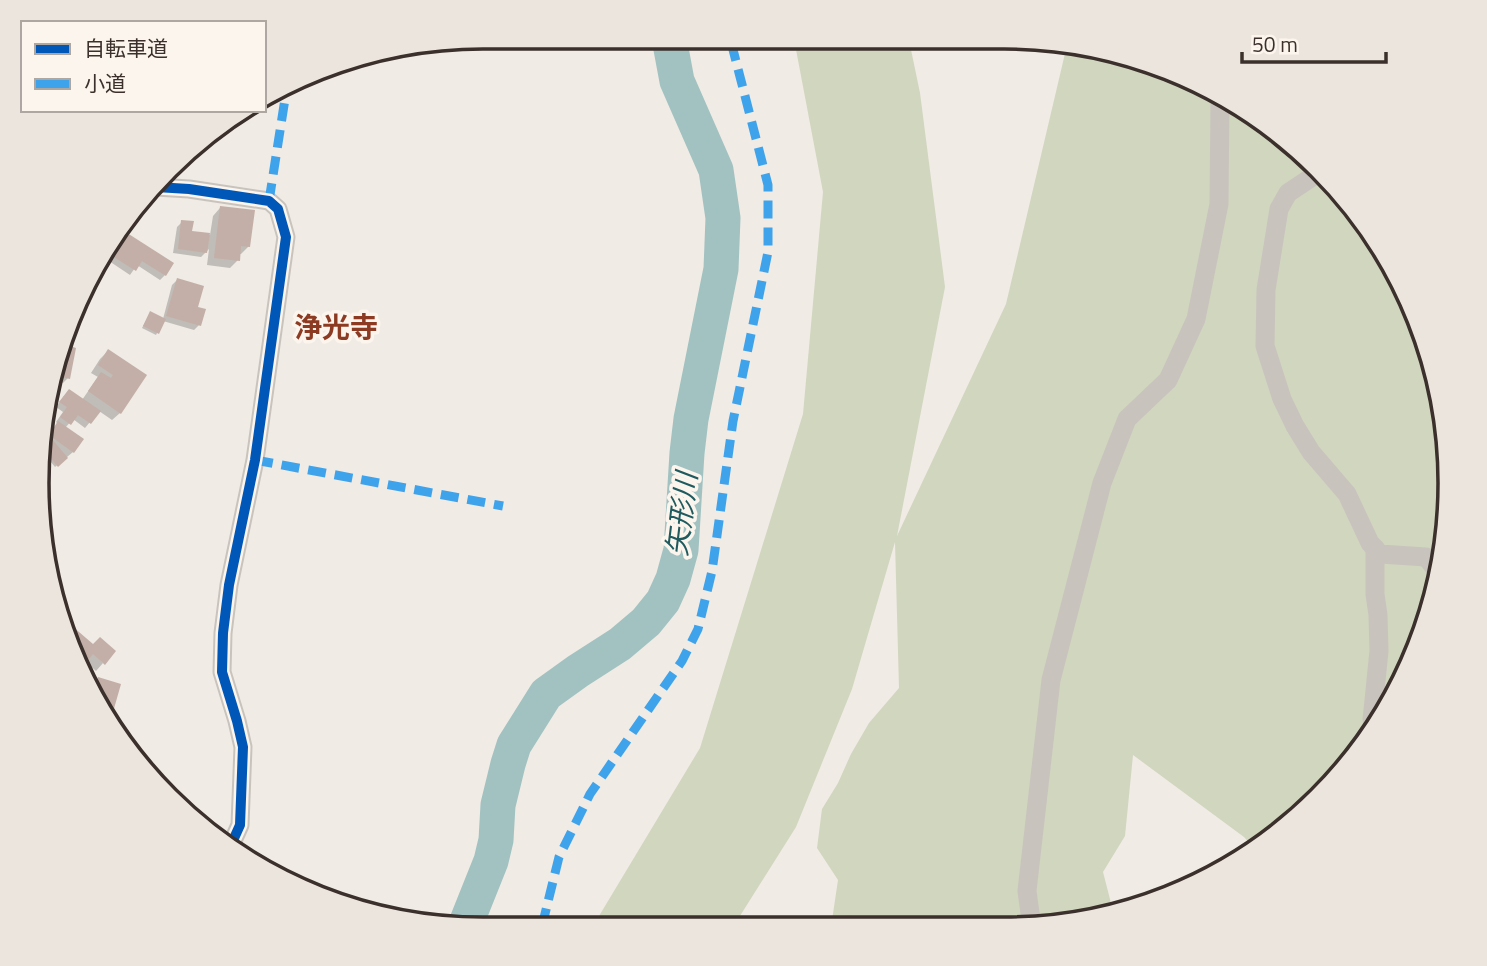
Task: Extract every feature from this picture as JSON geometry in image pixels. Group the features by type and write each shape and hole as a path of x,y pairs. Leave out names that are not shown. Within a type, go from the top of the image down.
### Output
{"street":[{"path":"1030,916 1027,891 1051,680 1102,483 1127,419 1168,380 1196,319 1219,204 1220,106"},
{"path":"1312,177 1288,193 1279,209 1266,290 1265,346 1282,399 1295,426 1311,452 1347,494 1370,542 1380,554 1426,557 1431,563"},
{"path":"166,188 269,201 278,209 286,237 256,460 229,585 223,633 222,672 243,747 240,825 234,838"},
{"path":"1373,711 1379,651 1375,548"}],"green space":[{"path":"796,49 911,49 920,93 945,287 897,536 1006,304 1065,54 1089,57 1144,72 1196,94 1245,122 1311,176 1365,242 1405,317 1430,398 1438,483 1430,568 1405,649 1365,724 1311,790 1248,842 1133,755 1125,836 1103,872 1111,903 1089,909 1032,916 832,917 838,880 817,848 822,809 869,723 899,688 895,542 852,689 796,827 739,917 598,917 700,748 803,414 823,192"}],"building":[{"path":"220,206 255,210 250,247 241,246 240,261 214,258"},
{"path":"181,220 194,221 192,231 210,233 207,253 178,249"},
{"path":"128,234 174,263 166,276 142,261 136,271 113,256"},
{"path":"177,278 204,286 198,307 206,309 201,326 166,316"},
{"path":"150,311 166,319 159,334 143,326"},
{"path":"71,346 76,348 70,379 62,377"},
{"path":"108,349 147,375 121,414 88,391 101,372 111,378 113,375 98,365"},
{"path":"69,389 101,411 91,424 78,415 71,425 60,417 67,407 59,402"},
{"path":"58,421 84,439 74,453 52,437"},
{"path":"52,439 68,458 58,467 50,457"},
{"path":"74,627 93,644 100,637 116,651 105,665 93,654 87,661"},
{"path":"98,677 121,684 113,710 97,680"}],"waterway":[{"name":"矢形川","path":"469,916 491,861 496,840 498,805 514,745 546,694 620,644 646,622 663,601 673,579 681,550 691,419 721,269 723,218 716,170 677,81 671,49"}],"marked path":[{"path":"544,917 559,857 590,794 682,661 698,629 712,571 733,421 768,252 768,185 733,49"},
{"path":"269,201 285,97"},
{"path":"255,460 503,506"}],"cycle path":[{"path":"166,188 269,201 278,209 286,237 255,460 229,585 223,633 222,672 243,747 240,825 234,838"}],"district":[{"name":"浄光寺","path":"336,326"}]}
